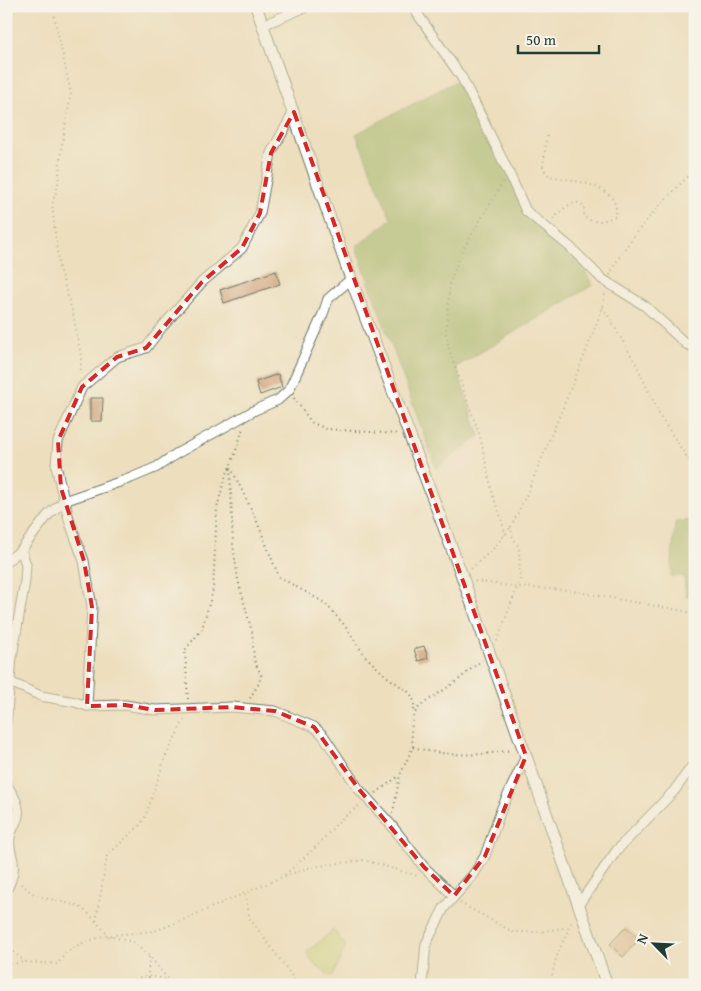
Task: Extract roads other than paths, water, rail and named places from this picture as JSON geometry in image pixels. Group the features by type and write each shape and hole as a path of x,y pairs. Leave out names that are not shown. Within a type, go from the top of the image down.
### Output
{"street":[{"path":"256,6 351,278 463,579 607,985"},
{"path":"263,25 308,6"},
{"path":"412,6 462,78 526,211 570,246 602,279 645,306 686,344 695,348"},
{"path":"87,706 92,607 84,561 70,523 56,465 58,441 82,387 118,357 146,348 202,282 242,248 260,213 271,153 294,112"},
{"path":"6,562 21,550 49,514 64,501 131,478 157,466 246,415 278,400 289,390 328,299 351,278"},
{"path":"6,722 12,657 25,581 26,564 21,550"},
{"path":"10,682 40,696 87,706 125,705 155,710 244,708 275,711 314,726 323,734 358,788 392,826 424,868 454,896"},
{"path":"422,985 426,944 444,908 474,874 485,856 524,752"},
{"path":"579,904 617,850 674,791 695,762"},
{"path":"6,783 18,805 19,812 10,838 9,846 14,865 9,875 6,892"}]}
